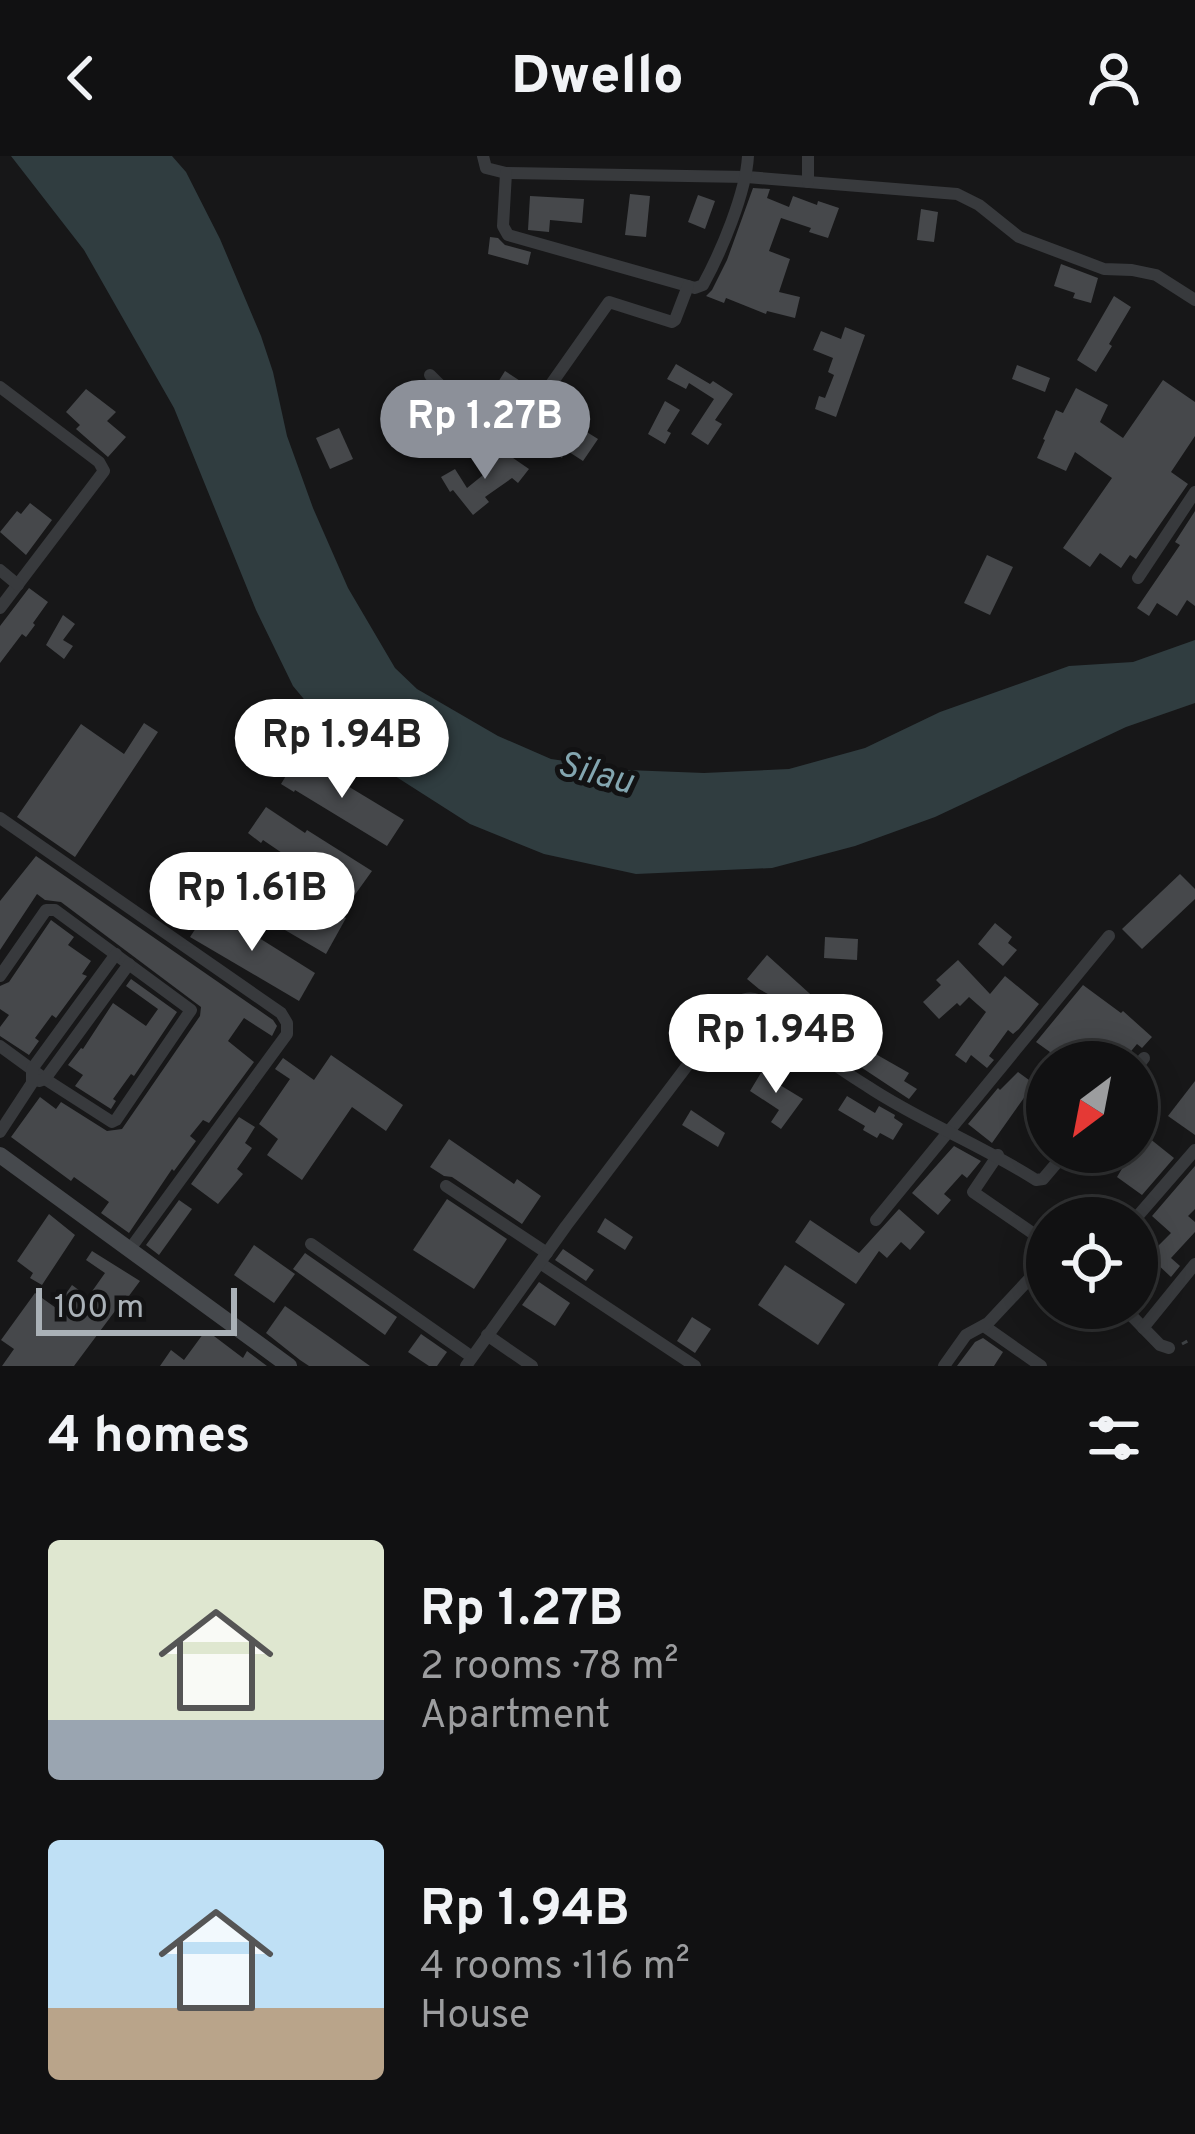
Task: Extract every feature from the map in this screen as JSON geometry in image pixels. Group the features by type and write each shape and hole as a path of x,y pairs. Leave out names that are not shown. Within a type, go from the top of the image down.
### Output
{"main road":[{"path":"0,1156 289,1366"}],"street":[{"path":"483,156 485,168 506,173 747,177 957,194 980,205 1019,237 1104,269 1156,275 1195,300"},
{"path":"645,175 646,156"},
{"path":"506,173 502,226 508,235 700,287 747,177 748,156"},
{"path":"808,156 808,182"},
{"path":"430,375 472,417 511,440 608,302 672,322 688,286"},
{"path":"0,386 99,462 104,471 0,608"},
{"path":"1138,578 1195,492"},
{"path":"0,570 18,585"},
{"path":"0,818 281,1013 287,1023 287,1034 130,1249"},
{"path":"0,976 50,909 190,1008 116,1120 110,1121 36,1077 0,1046"},
{"path":"876,1220 1108,936"},
{"path":"0,1132 116,954"},
{"path":"36,1077 129,964"},
{"path":"311,1244 469,1361 727,1013 745,999 775,1011 826,1058 866,1086 1026,1172"},
{"path":"1154,1197 1195,1150"},
{"path":"998,1155 973,1192 1026,1229"},
{"path":"446,1186 695,1366"},
{"path":"1158,1310 1195,1264"},
{"path":"944,1366 966,1335 984,1326 1026,1282"},
{"path":"984,1326 1041,1366"},
{"path":"1144,1329 1160,1346 1169,1348"},
{"path":"487,1335 532,1366"}],"path":[{"path":"1169,1348 1195,1336"}],"water":[{"name":"Silau","path":"11,156 172,156 186,172 261,336 287,436 348,588 395,668 417,689 498,736 551,759 627,770 789,769 865,748 940,712 1069,666 1133,662 1195,640 1195,703 1126,727 935,817 855,846 772,868 636,874 544,854 470,824 373,762 323,722 293,686 256,610 174,408 84,250"}],"building":[{"path":"753,188 770,189 767,198 789,207 793,196 839,208 828,238 781,218 769,251 790,259 779,292 800,297 795,318 706,296 727,260"},
{"path":"630,194 650,196 646,237 625,235"},
{"path":"698,195 715,201 705,229 688,222"},
{"path":"530,196 584,199 582,223 550,220 549,232 528,230"},
{"path":"921,209 938,212 934,242 917,240"},
{"path":"490,237 531,252 528,265 488,254"},
{"path":"1061,264 1098,278 1091,303 1054,286"},
{"path":"1114,296 1131,307 1096,372 1077,360"},
{"path":"845,327 865,335 836,417 815,409 834,375 828,372 833,358 813,350 821,331 841,339"},
{"path":"676,364 733,394 715,420 722,424 708,445 691,434 714,399 689,383 686,389 667,379"},
{"path":"1017,365 1050,378 1045,392 1012,379"},
{"path":"505,371 534,390 524,405 495,387"},
{"path":"1163,380 1195,402 1195,436 1171,472 1188,484 1136,559 1130,555 1121,568 1100,553 1090,567 1063,548 1112,478 1075,452 1066,471 1037,458 1043,439 1056,410 1063,413 1076,388 1108,405 1100,422 1123,438"},
{"path":"86,389 116,412 107,421 126,437 108,457 76,429 80,425 66,412"},
{"path":"665,401 680,410 665,444 648,434"},
{"path":"541,417 576,439 582,429 598,439 583,461 566,450 562,458 546,448 544,453 530,444 534,438 528,434"},
{"path":"339,428 353,459 330,469 316,438"},
{"path":"503,451 529,469 518,483 512,478 485,497 489,502 473,515 441,477 455,469 467,488"},
{"path":"30,503 52,520 26,555 0,532"},
{"path":"1195,511 1195,606 1187,600 1177,616 1157,603 1149,616 1137,608 1180,545 1175,542"},
{"path":"987,555 1013,567 990,615 964,603"},
{"path":"29,588 48,602 26,637 22,634 0,663 0,626"},
{"path":"63,615 75,624 63,640 73,646 64,659 46,645"},
{"path":"144,723 158,732 75,857 17,817 81,724 124,754"},
{"path":"298,756 404,820 387,846 281,784"},
{"path":"266,807 372,871 354,896 248,833"},
{"path":"36,856 277,1026 272,1036 244,1018 228,1041 254,1062 209,1123 203,1120 190,1136 196,1141 129,1233 101,1213 109,1202 11,1137 40,1097 56,1109 61,1102 107,1131 122,1129 200,1016 201,1007 61,902 37,894 0,950 0,901"},
{"path":"249,862 346,918 326,954 230,893"},
{"path":"1180,874 1195,889 1195,899 1142,949 1122,929"},
{"path":"210,907 315,973 299,1001 190,937"},
{"path":"51,920 74,937 68,945 91,961 82,974 87,976 35,1038 39,1041 29,1055 0,1036 9,1015 0,1009 0,986 9,982"},
{"path":"995,923 1012,937 1008,943 1017,950 1003,966 978,944"},
{"path":"825,937 858,939 857,960 824,958"},
{"path":"767,955 819,1002 802,1020 747,979"},
{"path":"958,960 990,994 1005,976 1039,1004 1019,1029 1013,1034 1008,1030 989,1056 994,1060 987,1068 971,1055 966,1063 955,1055 986,1012 969,997 939,1019 923,1002 941,985 936,980"},
{"path":"131,979 177,1012 113,1099 111,1109 75,1086 83,1075 68,1065 113,1003 146,1026 158,1009 126,986"},
{"path":"1083,985 1152,1037 1148,1041 1037,1041"},
{"path":"835,1028 909,1073 904,1081 917,1089 909,1099 826,1044"},
{"path":"331,1055 403,1105 386,1131 352,1107 302,1180 267,1155 278,1139 259,1124 290,1079 275,1069 283,1058 314,1080"},
{"path":"765,1066 780,1075 775,1082 803,1099 781,1129 771,1122 779,1110 750,1091"},
{"path":"1018,1072 1026,1078 1026,1095 992,1143 968,1124"},
{"path":"1195,1081 1195,1135 1168,1116"},
{"path":"847,1096 875,1113 879,1106 895,1115 903,1124 893,1140 880,1133 877,1138 838,1110"},
{"path":"691,1110 725,1133 718,1147 682,1125"},
{"path":"239,1117 255,1127 245,1143 252,1148 237,1169 243,1174 218,1204 191,1184"},
{"path":"449,1139 514,1184 517,1179 541,1196 522,1224 430,1167"},
{"path":"1158,1145 1174,1158 1142,1195 1117,1177 1119,1173 1158,1173"},
{"path":"954,1146 981,1161 944,1194 951,1200 938,1215 912,1193"},
{"path":"1195,1166 1195,1209 1188,1216 1195,1222 1195,1232 1171,1258 1180,1266 1171,1277 1158,1265 1158,1246 1171,1233 1158,1221 1158,1209"},
{"path":"447,1199 507,1239 474,1289 413,1250"},
{"path":"179,1200 192,1209 159,1255 146,1245"},
{"path":"899,1209 925,1232 910,1250 901,1242 887,1258 879,1251 856,1284 795,1242 810,1220 859,1253"},
{"path":"49,1214 75,1235 42,1285 17,1261"},
{"path":"605,1218 633,1237 625,1250 597,1232"},
{"path":"254,1245 295,1274 274,1303 234,1275"},
{"path":"563,1249 594,1270 586,1281 555,1260"},
{"path":"92,1251 140,1281 117,1312 74,1366 2,1366 14,1349 1,1340 35,1293 56,1308 72,1285 88,1297 105,1273 86,1260"},
{"path":"305,1253 397,1317 385,1335 293,1269"},
{"path":"785,1265 845,1304 818,1345 758,1305"},
{"path":"539,1282 570,1303 555,1326 522,1305"},
{"path":"285,1306 370,1366 309,1366 300,1360 266,1333"},
{"path":"692,1317 711,1329 695,1353 677,1341"},
{"path":"206,1330 243,1358 247,1351 267,1366 160,1366 171,1350 184,1360"},
{"path":"421,1334 447,1352 437,1366 408,1352"},
{"path":"983,1338 1003,1352 994,1366 957,1366 975,1342"}]}
